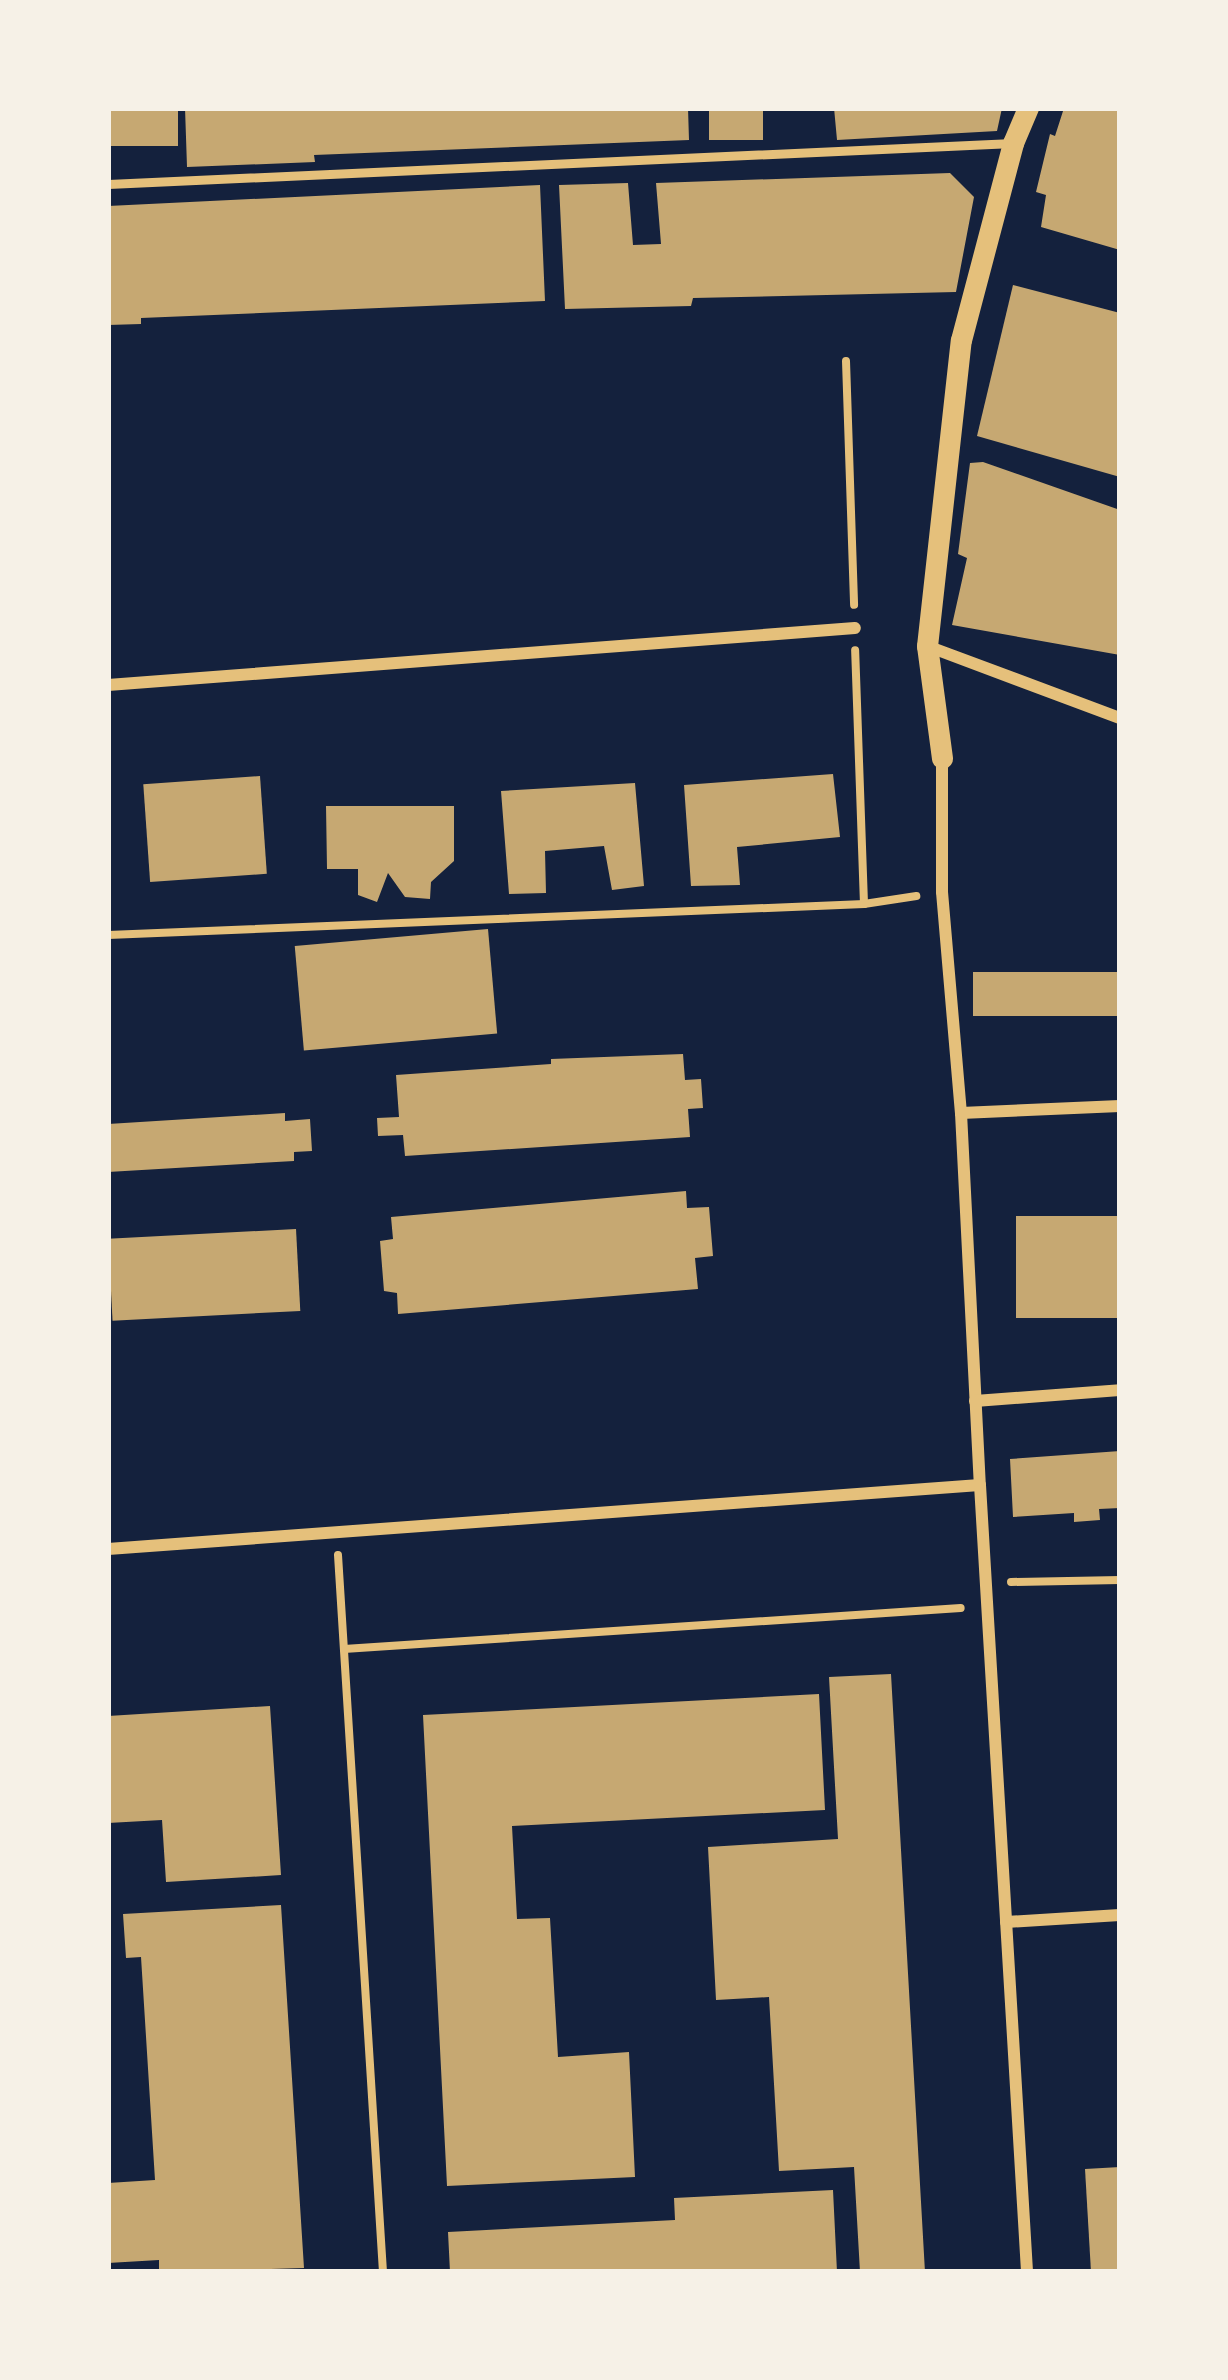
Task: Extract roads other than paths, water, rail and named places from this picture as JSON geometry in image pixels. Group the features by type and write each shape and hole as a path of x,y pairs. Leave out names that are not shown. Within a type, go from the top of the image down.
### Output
{"street":[{"path":"1027,2272 961,1113 942,892 942,758 927,646 961,340 1013,143 1028,108"},
{"path":"108,685 855,628"},
{"path":"927,646 1120,718"},
{"path":"961,1113 1120,1106"},
{"path":"975,1401 1120,1390"},
{"path":"108,1549 980,1485"},
{"path":"1006,1922 1120,1915"}],"lane":[{"path":"108,184 1013,143"}]}
